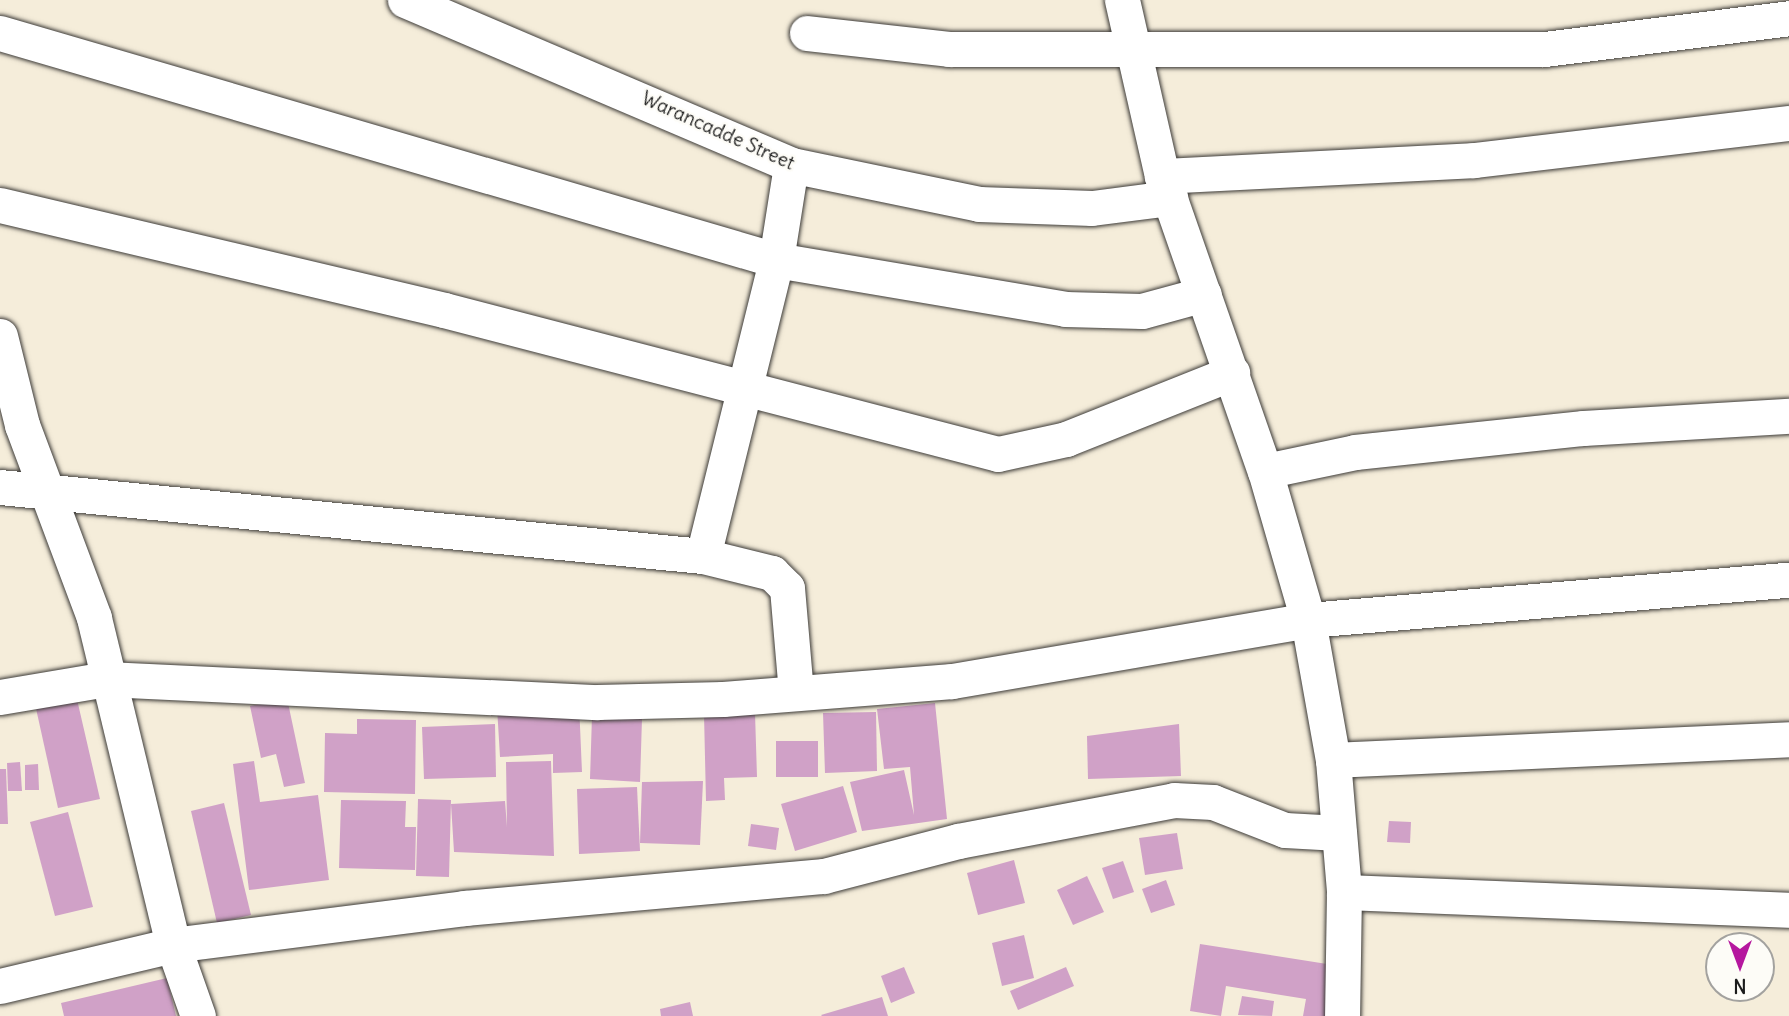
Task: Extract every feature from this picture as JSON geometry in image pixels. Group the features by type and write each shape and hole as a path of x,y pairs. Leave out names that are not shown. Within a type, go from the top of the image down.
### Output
{"street":[{"name":"Warancadde Street","path":"405,0 791,165 979,204 1092,208 1166,187 1474,160 1789,123"},
{"path":"1122,0 1130,46 1166,187 1265,471 1308,620 1334,760 1344,891 1342,1016"},
{"path":"807,33 949,49 1130,46 1545,49 1789,18"},
{"path":"0,33 776,260 1065,309 1142,311 1204,295"},
{"path":"703,556 776,260 791,165"},
{"path":"0,205 444,310 998,454 1066,439 1232,373"},
{"path":"0,336 48,493 94,618 106,678 173,945 198,1016"},
{"path":"1265,471 1355,453 1584,428 1789,416"},
{"path":"0,487 703,556 782,579 796,693"},
{"path":"0,697 106,678 597,702 796,693 952,681 1308,620 1789,580"},
{"path":"1334,760 1789,738"},
{"path":"0,986 173,945 465,908 824,876 958,841 1174,800 1213,802 1284,830 1339,833"},
{"path":"1344,891 1789,910"}],"building":[{"path":"76,695 100,799 58,808 35,704"},
{"path":"287,698 305,783 284,787 276,754 261,758 250,706"},
{"path":"579,703 582,772 553,773 553,754 500,757 497,707"},
{"path":"935,703 947,819 862,831 850,782 904,770 914,815 910,767 884,769 877,709"},
{"path":"876,712 877,771 825,773 823,713"},
{"path":"755,713 757,777 724,778 725,800 706,801 704,714"},
{"path":"592,716 642,718 640,782 590,779"},
{"path":"357,719 416,720 415,794 324,792 325,733 357,734"},
{"path":"495,724 496,777 424,779 422,727"},
{"path":"1179,724 1181,776 1088,779 1087,736"},
{"path":"776,741 818,741 818,777 776,777"},
{"path":"254,761 260,802 318,795 329,880 249,890 233,764"},
{"path":"551,761 554,856 454,852 451,804 505,801 507,827 506,762"},
{"path":"20,762 22,791 8,791 7,763"},
{"path":"38,764 39,790 25,790 25,765"},
{"path":"0,769 6,769 8,824 0,824"},
{"path":"703,781 700,845 640,843 642,782"},
{"path":"843,786 857,832 795,851 781,804"},
{"path":"637,787 640,851 579,854 577,789"},
{"path":"418,799 451,800 449,877 416,876"},
{"path":"341,800 406,801 405,827 416,827 415,870 339,868"},
{"path":"224,803 251,915 217,923 191,811"},
{"path":"68,812 93,907 55,916 30,822"},
{"path":"1389,821 1411,822 1410,843 1387,842"},
{"path":"751,824 779,828 776,850 748,846"},
{"path":"1177,833 1183,869 1145,875 1139,838"},
{"path":"1014,860 1025,903 978,915 967,873"},
{"path":"1123,861 1134,892 1113,899 1102,868"},
{"path":"1087,876 1104,912 1073,925 1057,890"},
{"path":"1166,880 1175,905 1151,913 1142,889"},
{"path":"1024,935 1034,978 1002,986 992,943"},
{"path":"1200,944 1346,967 1338,1016 1303,1016 1306,999 1226,986 1221,1016 1190,1011"},
{"path":"904,967 915,993 891,1003 881,976"},
{"path":"1066,967 1074,986 1018,1010 1010,991"},
{"path":"167,978 176,1016 64,1016 61,1003"},
{"path":"1242,996 1274,1001 1272,1016 1238,1015"},
{"path":"882,997 888,1016 821,1015"},
{"path":"690,1002 693,1016 661,1016 660,1009"}]}
